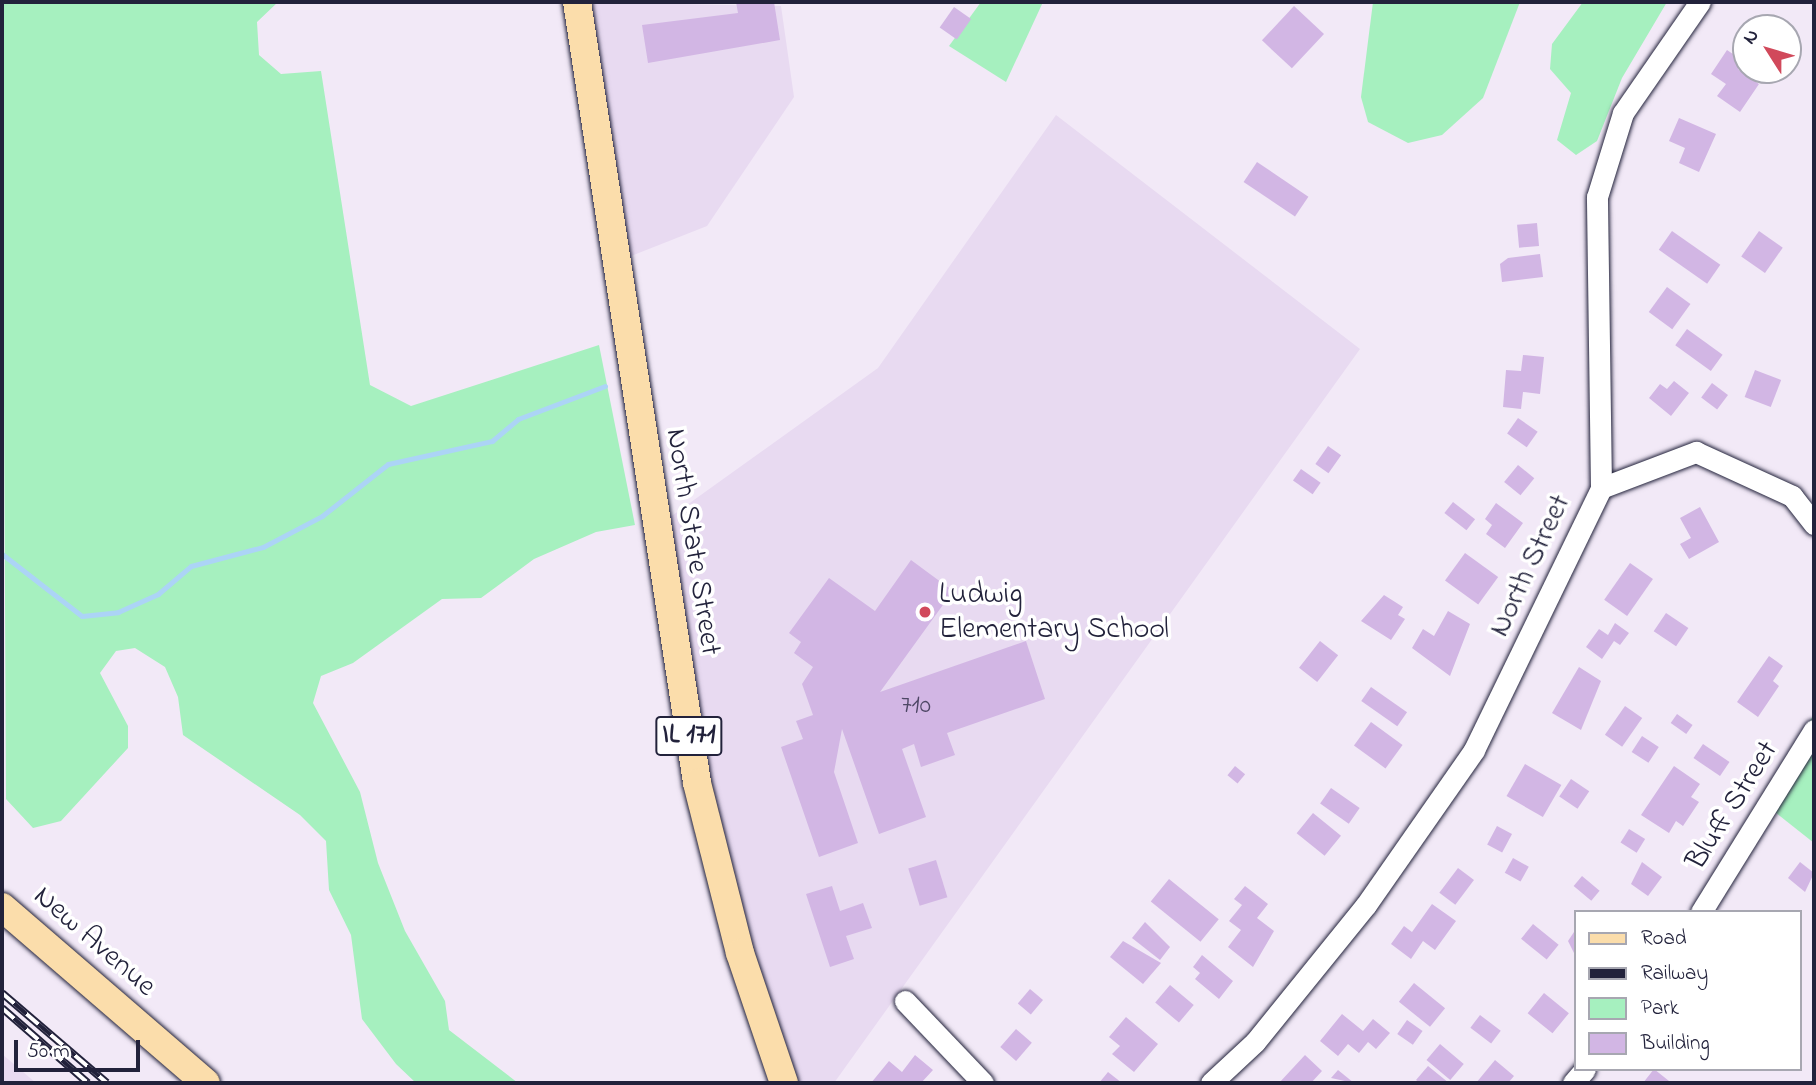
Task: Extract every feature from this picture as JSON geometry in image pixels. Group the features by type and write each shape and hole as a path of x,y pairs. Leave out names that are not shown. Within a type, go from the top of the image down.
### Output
{"main road":[{"name":"North State Street","path":"577,2 632,367 705,819 740,953 784,1083"},
{"name":"New Avenue","path":"2,907 206,1083"}],"street":[{"name":"North Street","path":"1211,1083 1255,1042 1366,905 1474,750 1601,488 1597,197 1623,113 1700,2"},
{"path":"1601,488 1696,452 1792,496 1814,524"},
{"name":"Bluff Street","path":"1701,910 1814,730"},
{"path":"905,1001 984,1083"}],"shaded area":[{"path":"588,2 781,6 794,97 707,226 626,258"},
{"name":"Ludwig Elementary School","path":"1056,115 1360,349 834,1083 797,1083 763,992 717,811 682,645 666,520 878,368"},
{"path":"2,1054 36,1083 2,1083"}],"green space":[{"path":"2,2 278,2 257,22 259,55 281,74 321,71 370,385 411,406 599,345 635,525 596,532 534,559 481,598 442,599 353,663 321,676 313,703 360,792 378,863 405,931 445,1001 449,1030 518,1083 416,1083 396,1064 362,1019 351,935 329,890 326,841 300,815 183,735 178,697 165,667 135,648 116,651 100,673 128,726 128,748 61,821 33,828 6,799"},
{"path":"981,2 1043,2 1006,82 949,46"},
{"path":"1373,2 1520,2 1483,98 1442,135 1408,143 1368,122 1361,97"},
{"path":"1583,2 1667,2 1622,78 1597,141 1576,155 1557,140 1571,93 1550,69 1552,44"},
{"path":"1814,714 1814,843 1761,801"}],"building":[{"path":"736,2 774,2 780,40 648,63 642,25 738,13"},
{"path":"1294,6 1324,34 1292,68 1262,40"},
{"path":"954,7 971,19 957,40 940,27"},
{"path":"1727,50 1732,53 1732,84 1759,84 1740,112 1717,96 1726,84 1711,74"},
{"path":"1679,118 1716,134 1699,172 1679,163 1685,148 1669,141"},
{"path":"1257,162 1308,197 1295,217 1244,182"},
{"path":"1537,223 1539,246 1519,248 1517,225"},
{"path":"1672,231 1720,265 1707,284 1659,250"},
{"path":"1759,231 1783,248 1765,273 1741,256"},
{"path":"1540,254 1543,277 1502,282 1500,264 1508,258"},
{"path":"1667,287 1690,304 1672,329 1649,312"},
{"path":"1687,329 1723,355 1711,371 1675,345"},
{"path":"1523,355 1544,357 1540,394 1523,392 1521,409 1503,407 1506,370 1521,371"},
{"path":"1755,370 1781,380 1771,407 1745,397"},
{"path":"1674,381 1689,393 1671,416 1649,398 1660,384 1667,389"},
{"path":"1712,383 1728,395 1717,409 1701,397"},
{"path":"1518,418 1538,432 1527,447 1507,434"},
{"path":"1328,446 1341,455 1328,473 1315,464"},
{"path":"1518,465 1534,478 1520,495 1504,482"},
{"path":"1301,469 1321,483 1313,494 1293,480"},
{"path":"1453,502 1475,519 1466,530 1444,513"},
{"path":"1496,503 1523,523 1505,548 1486,534 1492,525 1485,519"},
{"path":"1700,507 1719,542 1689,559 1680,544 1691,538 1680,518"},
{"path":"1465,553 1498,577 1478,605 1445,581"},
{"path":"911,560 953,591 880,692 1026,641 1045,699 947,733 955,755 921,767 914,744 902,749 926,817 879,834 842,729 834,772 858,843 819,857 781,747 803,739 796,721 813,715 802,684 813,667 794,653 801,642 789,633 829,578 875,611"},
{"path":"1630,563 1653,579 1627,616 1604,600"},
{"path":"1384,595 1403,607 1398,615 1405,619 1391,640 1361,621"},
{"path":"1448,611 1470,624 1450,676 1412,648 1423,629 1434,636"},
{"path":"1666,613 1688,628 1676,646 1654,631"},
{"path":"1615,623 1629,633 1620,645 1614,641 1602,659 1586,647 1599,629 1608,635"},
{"path":"1320,641 1338,655 1317,682 1299,668"},
{"path":"1769,656 1783,666 1773,681 1779,686 1758,717 1737,702"},
{"path":"1579,667 1601,681 1581,730 1552,713"},
{"path":"1371,687 1407,712 1397,726 1361,701"},
{"path":"1625,706 1642,718 1622,747 1605,735"},
{"path":"1677,714 1693,725 1686,734 1671,723"},
{"path":"1371,722 1403,745 1386,768 1354,745"},
{"path":"1642,736 1659,747 1648,763 1632,752"},
{"path":"1703,744 1730,762 1720,776 1693,758"},
{"path":"1525,764 1561,785 1543,817 1506,796"},
{"path":"1235,766 1245,774 1238,784 1227,775"},
{"path":"1674,766 1700,784 1691,797 1699,802 1683,826 1676,821 1669,833 1641,815"},
{"path":"1571,779 1589,791 1577,809 1559,796"},
{"path":"1331,788 1360,808 1349,824 1320,804"},
{"path":"1313,813 1341,836 1325,856 1297,833"},
{"path":"1497,826 1512,834 1502,853 1487,845"},
{"path":"1629,829 1645,839 1637,853 1621,843"},
{"path":"1513,858 1529,867 1521,882 1505,873"},
{"path":"936,860 947,897 920,906 908,868"},
{"path":"1642,862 1662,877 1648,896 1631,884"},
{"path":"1800,862 1814,873 1805,892 1788,878"},
{"path":"1458,868 1474,880 1455,905 1439,893"},
{"path":"1582,876 1600,891 1591,901 1574,886"},
{"path":"1169,879 1219,919 1200,942 1151,902"},
{"path":"832,886 840,911 863,903 872,928 846,936 854,959 830,967 806,894"},
{"path":"1245,886 1268,904 1257,918 1274,931 1253,967 1228,947 1241,930 1229,921 1242,905 1234,899"},
{"path":"1432,904 1456,921 1435,950 1423,941 1411,959 1391,944 1404,926 1412,932"},
{"path":"1145,922 1170,947 1160,960 1132,938"},
{"path":"1533,924 1559,945 1547,960 1521,939"},
{"path":"1574,932 1574,953 1568,941"},
{"path":"1123,941 1161,963 1143,984 1110,957"},
{"path":"1202,955 1233,981 1219,999 1195,979 1200,973 1193,967"},
{"path":"1414,983 1445,1008 1430,1027 1399,1002"},
{"path":"1170,985 1194,1005 1179,1023 1155,1003"},
{"path":"1030,989 1043,1000 1031,1014 1018,1004"},
{"path":"1544,993 1569,1013 1553,1033 1528,1013"},
{"path":"1342,1014 1363,1031 1373,1019 1390,1033 1376,1049 1368,1042 1359,1053 1348,1044 1338,1056 1320,1041"},
{"path":"1480,1015 1501,1031 1491,1043 1470,1028"},
{"path":"1126,1017 1158,1044 1134,1072 1112,1054 1120,1046 1109,1037"},
{"path":"1407,1020 1423,1031 1413,1045 1397,1034"},
{"path":"1016,1029 1032,1043 1016,1061 1000,1047"},
{"path":"1440,1044 1464,1064 1450,1080 1427,1060"},
{"path":"915,1055 933,1070 921,1083 871,1083 889,1061 902,1072"},
{"path":"1305,1055 1322,1071 1311,1083 1279,1083"},
{"path":"1495,1060 1514,1076 1508,1083 1476,1083"},
{"path":"1428,1066 1449,1083 1420,1083 1416,1080"},
{"path":"1338,1070 1354,1083 1331,1078"},
{"path":"1652,1071 1656,1071 1669,1081 1667,1083 1643,1083"},
{"path":"1108,1072 1122,1083 1099,1083"}],"waterway":[{"path":"2,554 82,616 118,612 158,594 191,566 263,547 322,516 388,464 492,441 518,419 605,386"}],"railway":[{"path":"2,993 107,1083"},
{"path":"2,1008 88,1083"}],"place":[{"name":"Ludwig Elementary School","path":"925,612"}]}
